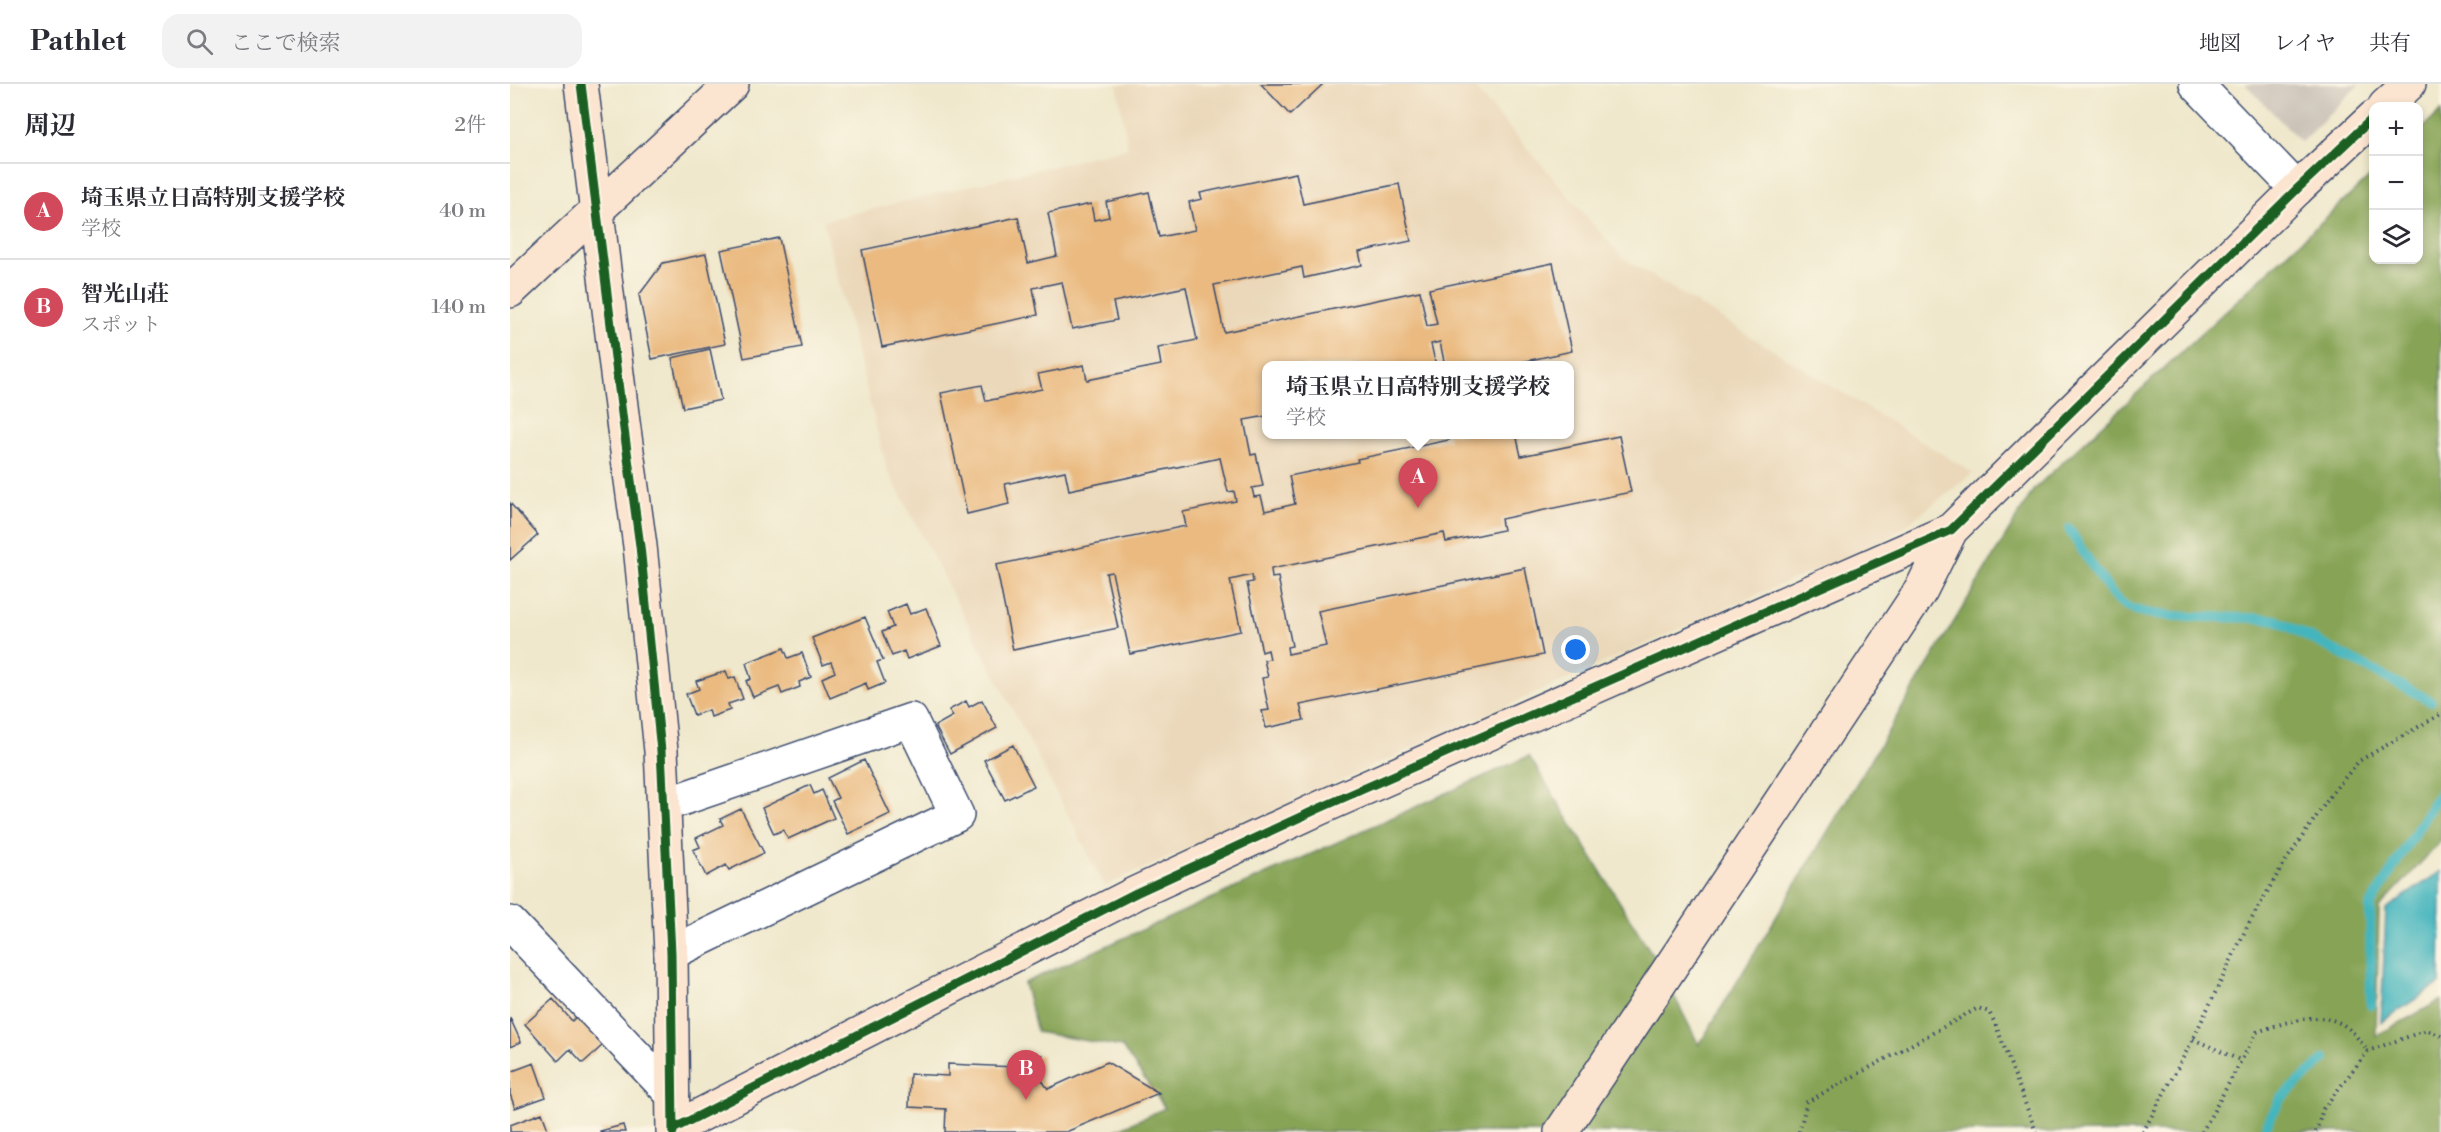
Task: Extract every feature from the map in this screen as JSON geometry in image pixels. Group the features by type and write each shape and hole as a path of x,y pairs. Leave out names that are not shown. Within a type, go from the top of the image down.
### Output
{"street":[{"path":"581,84 640,546 661,751 671,953 673,1130 1136,893 1320,808 1951,530"},
{"path":"510,291 732,84"},
{"path":"2196,84 2297,189"},
{"path":"2389,102 2409,84"},
{"path":"1561,1132 1921,590 1951,530 2369,121"},
{"path":"663,805 911,720 957,815 671,953"},
{"path":"510,923 672,1094"}],"path":[{"path":"2143,1132 2193,1039 2247,927 2281,868 2333,792 2359,761 2441,714"},
{"path":"1798,1132 1807,1102 1978,1008 1989,1012 1995,1023 2036,1132"},
{"path":"2202,1132 2257,1032 2296,1018 2330,1020 2348,1028 2368,1051"},
{"path":"2316,1132 2323,1109 2368,1051 2427,1030 2441,1036"},
{"path":"2193,1039 2242,1061"}],"shaded area":[{"path":"1117,84 1471,84 1623,258 1973,473 1883,543 1760,593 1105,886 887,469 823,221 1128,148"},
{"path":"2245,84 2360,84 2301,142"}],"green space":[{"path":"2441,111 2441,841 2379,908 2376,1036 2441,1000 2441,1132 1112,1132 1165,1108 1122,1047 1037,1032 1024,983 1529,756 1657,962 1699,1045 2034,489 2369,178 2369,264 2423,264 2423,128"}],"water":[{"path":"2441,871 2440,983 2381,1022 2386,909"}],"building":[{"path":"1261,84 1323,84 1290,115"},
{"path":"1296,173 1303,204 1399,184 1411,241 1359,252 1362,265 1304,278 1302,267 1214,285 1224,332 1420,291 1427,326 1437,324 1429,289 1553,263 1572,351 1526,361 1444,361 1440,342 1431,344 1435,361 1262,361 1262,417 1244,420 1251,455 1256,454 1263,486 1252,488 1254,497 1261,496 1265,511 1295,504 1289,476 1358,462 1357,459 1449,439 1517,439 1521,456 1619,436 1631,492 1501,519 1503,530 1446,542 1444,533 1271,569 1272,578 1278,577 1292,646 1287,647 1288,654 1326,646 1318,611 1525,568 1543,655 1300,705 1304,720 1266,728 1262,711 1269,710 1262,678 1268,677 1264,660 1270,659 1268,650 1262,652 1247,583 1253,582 1252,575 1230,580 1241,631 1130,654 1112,572 1106,573 1118,628 1013,650 996,565 1186,526 1183,512 1236,501 1234,491 1228,492 1220,458 1069,490 1065,471 1005,484 1009,504 967,514 941,393 982,385 986,401 1042,389 1038,374 1084,365 1087,380 1161,365 1158,348 1197,340 1186,287 1113,302 1117,320 1072,329 1062,282 1033,288 1038,315 882,347 862,250 1018,217 1028,263 1057,256 1048,213 1091,204 1094,220 1109,217 1106,202 1149,192 1159,237 1195,230 1189,202 1202,199 1200,193"},
{"path":"779,238 802,347 744,358 721,250"},
{"path":"706,254 725,344 652,359 639,295 663,263"},
{"path":"710,349 721,400 683,408 672,358"},
{"path":"510,503 538,535 510,560"},
{"path":"906,604 910,614 926,608 941,646 907,659 904,651 892,656 882,632 893,627 887,612"},
{"path":"865,617 883,660 877,662 885,683 868,690 866,683 830,698 822,678 835,672 831,662 823,665 812,638"},
{"path":"784,648 788,658 802,653 811,677 799,682 800,687 782,694 779,687 753,697 746,681 751,679 746,663"},
{"path":"726,671 729,679 735,677 743,699 728,704 730,710 711,717 709,710 694,715 686,694 699,689 696,681"},
{"path":"982,700 997,728 950,754 935,726 953,716 949,710 966,701 969,707"},
{"path":"1013,745 1034,786 1005,800 984,760"},
{"path":"864,760 890,814 848,834 832,801 838,798 828,778"},
{"path":"810,785 814,794 822,790 834,818 788,839 783,830 774,834 762,808"},
{"path":"741,809 764,853 729,870 726,865 706,876 693,850 700,847 696,838 723,825 720,819"},
{"path":"553,999 572,1021 577,1016 603,1045 583,1063 570,1049 558,1061 525,1024"},
{"path":"510,1018 521,1042 510,1047"},
{"path":"1016,1055 1042,1055 1041,1079 1048,1089 1107,1062 1159,1093 1066,1132 945,1132 946,1109 909,1107 910,1074 948,1076 948,1064 1015,1067"},
{"path":"534,1063 546,1097 515,1108 510,1094 510,1072"},
{"path":"542,1113 549,1132 510,1132 510,1125"},
{"path":"623,1125 625,1132 600,1132 600,1131"}],"waterway":[{"path":"2069,529 2102,581 2122,604 2152,614 2276,620 2431,701"},
{"path":"2371,1005 2370,906 2441,790"},
{"path":"2263,1132 2281,1098 2325,1059"}],"cycle path":[{"path":"581,84 640,546 661,751 671,953 673,1132"},
{"path":"673,1129 1136,893 1320,808 1951,530 2297,189 2369,122"}],"place":[{"name":"埼玉県立日高特別支援学校","path":"1418,508"},
{"name":"智光山荘","path":"1026,1100"}]}
